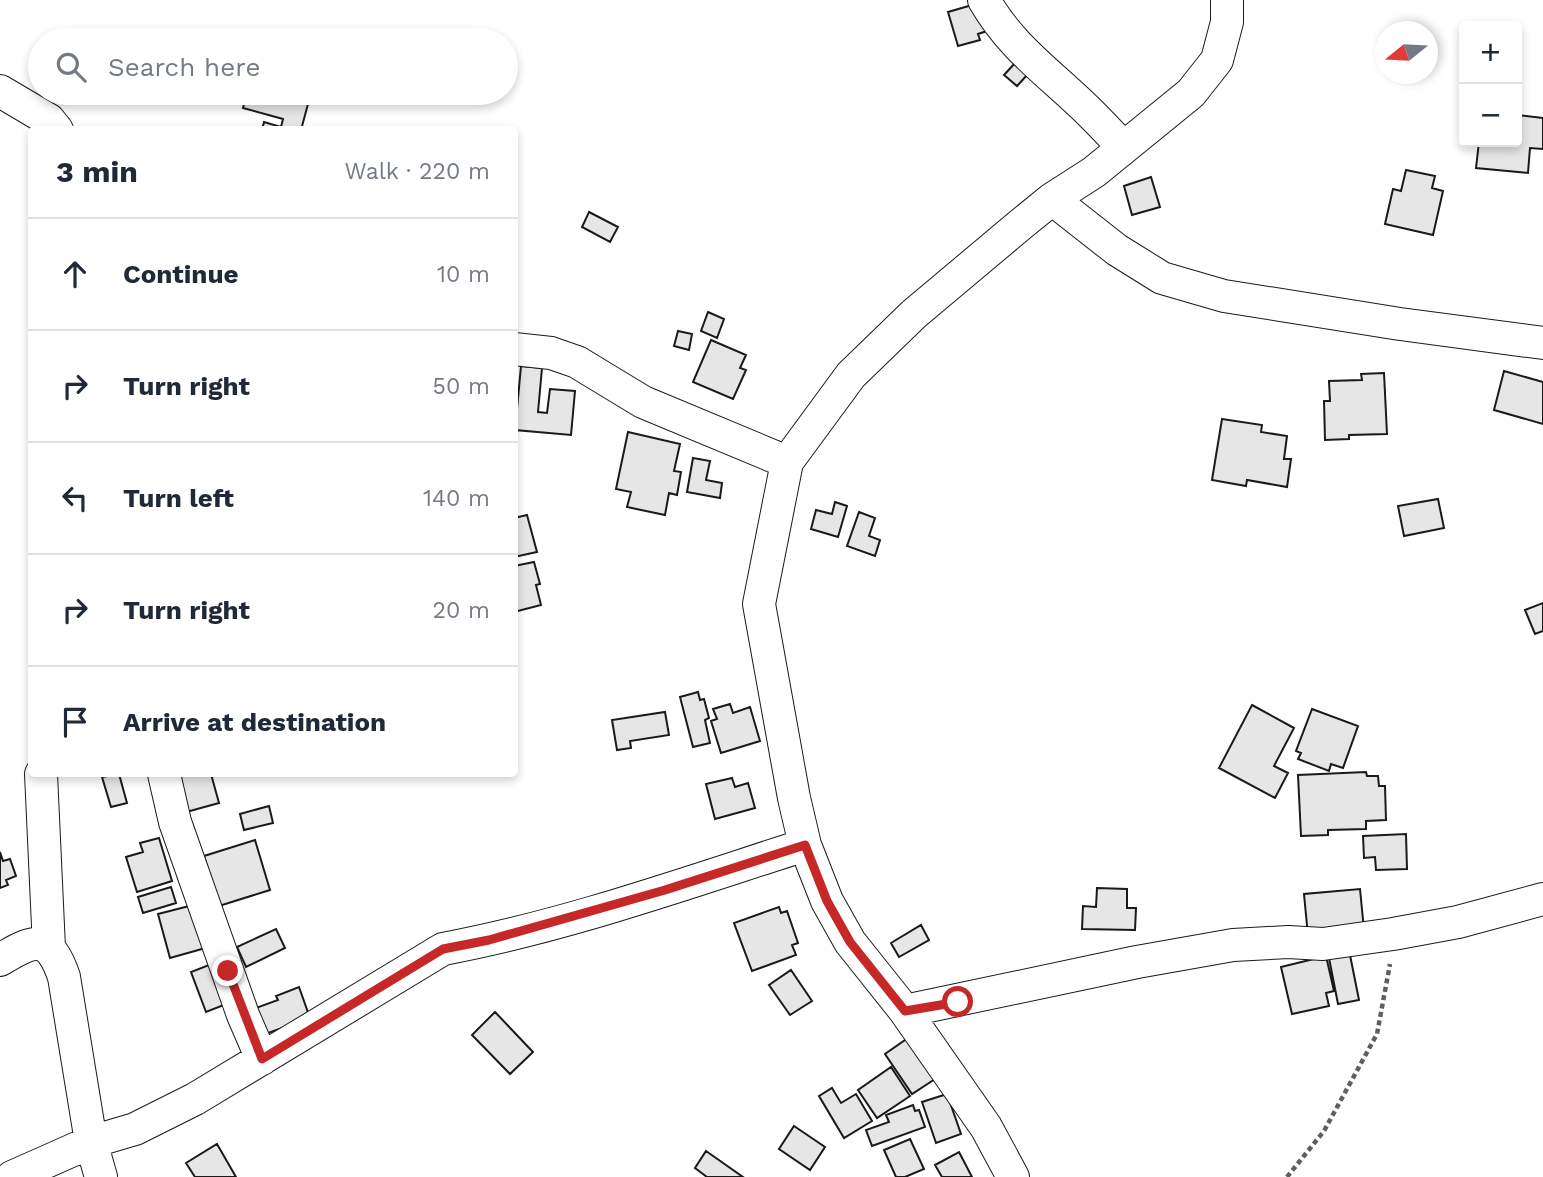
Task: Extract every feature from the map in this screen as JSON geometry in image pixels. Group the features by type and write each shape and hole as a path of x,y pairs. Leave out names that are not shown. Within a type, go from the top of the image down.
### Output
{"street":[{"path":"984,0 997,24 1028,58 1081,104 1123,147"},
{"path":"1013,1177 986,1126 905,1011 850,942 827,901 805,845 779,722 759,604 787,462 851,375 914,314 1052,199 1094,172 1191,93 1217,60 1227,22 1227,0"},
{"path":"0,91 49,120 54,126"},
{"path":"1052,199 1128,257 1162,278 1199,289 1224,296 1373,320 1543,343"},
{"path":"518,349 551,353 577,362 643,402 787,462"},
{"path":"41,777 49,948"},
{"path":"165,777 175,822 243,1015 262,1059"},
{"path":"12,1177 91,1142 147,1123 195,1099 443,949 489,940 665,890 805,845"},
{"path":"905,1011 1233,945 1288,942 1324,944 1393,934 1481,917 1543,899"},
{"path":"0,960 23,945 38,944 49,948 57,958 64,977 91,1142 101,1177"}],"path":[{"path":"1287,1177 1324,1131 1377,1034 1393,934"}],"building":[{"path":"979,3 987,31 978,34 980,40 958,46 948,12"},
{"path":"1015,63 1028,74 1017,86 1004,75"},
{"path":"244,105 308,105 302,126 281,126 283,119 243,108"},
{"path":"1522,116 1543,118 1543,149 1530,148 1528,173 1476,168 1478,147 1522,147"},
{"path":"1406,170 1435,176 1432,188 1443,191 1433,235 1385,224 1393,189 1401,191"},
{"path":"1151,177 1160,207 1132,215 1124,186"},
{"path":"589,212 618,227 610,242 582,227"},
{"path":"708,312 724,319 717,338 701,331"},
{"path":"678,331 692,334 689,350 674,346"},
{"path":"711,340 746,355 740,368 746,370 733,399 693,382"},
{"path":"521,366 542,368 538,412 547,413 550,389 575,391 571,435 518,430"},
{"path":"1504,371 1543,382 1543,424 1494,410"},
{"path":"1384,373 1387,434 1349,435 1349,439 1325,440 1324,401 1330,401 1329,381 1362,380 1361,374"},
{"path":"1222,419 1262,425 1261,432 1287,436 1284,459 1291,459 1287,487 1247,480 1246,486 1212,480"},
{"path":"628,432 680,444 674,471 681,472 677,495 669,493 665,515 627,507 631,492 616,489"},
{"path":"693,458 710,461 706,480 722,483 720,498 687,492"},
{"path":"1438,499 1444,528 1404,536 1398,506"},
{"path":"835,502 847,506 838,537 811,529 816,510 832,514"},
{"path":"859,512 875,518 869,536 880,540 875,556 847,546"},
{"path":"527,515 537,552 518,556 518,517"},
{"path":"534,562 540,584 536,585 541,605 518,611 518,565"},
{"path":"1543,603 1543,631 1535,634 1525,610"},
{"path":"698,692 700,700 704,699 709,718 705,720 710,743 693,747 680,697"},
{"path":"730,704 733,713 750,707 760,741 721,753 711,721 717,719 713,709"},
{"path":"1252,705 1294,728 1274,766 1288,773 1275,798 1219,768"},
{"path":"1312,709 1358,726 1343,768 1331,764 1329,771 1298,759 1301,753 1296,751"},
{"path":"665,712 669,735 630,741 631,748 617,750 612,720"},
{"path":"1366,772 1367,776 1378,776 1379,786 1385,786 1386,820 1366,821 1366,829 1328,830 1328,835 1301,836 1298,775"},
{"path":"102,777 120,777 127,803 111,807"},
{"path":"169,777 212,777 219,803 179,814"},
{"path":"732,778 735,787 748,783 755,808 715,819 706,784"},
{"path":"269,806 273,823 244,830 240,814"},
{"path":"1406,834 1407,869 1376,870 1375,857 1364,858 1363,836"},
{"path":"159,838 172,881 137,892 126,857 143,852 140,843"},
{"path":"255,840 270,890 219,906 204,856"},
{"path":"0,852 3,861 10,859 16,876 6,880 8,885 0,888"},
{"path":"171,887 176,903 143,913 138,897"},
{"path":"1097,888 1127,889 1127,908 1136,908 1135,930 1082,929 1083,906 1096,907"},
{"path":"1360,889 1364,930 1308,936 1304,894"},
{"path":"197,904 209,947 170,958 158,914"},
{"path":"779,907 781,913 787,911 798,943 792,945 796,955 752,971 734,923"},
{"path":"921,925 929,940 899,957 891,943"},
{"path":"276,929 285,948 246,967 237,947"},
{"path":"1350,955 1359,1000 1338,1004 1329,958"},
{"path":"1326,956 1334,991 1326,993 1329,1006 1292,1014 1281,967"},
{"path":"214,963 229,1003 206,1012 191,972"},
{"path":"791,970 812,1001 790,1015 769,985"},
{"path":"299,987 310,1018 257,1037 248,1011 278,1000 276,996"},
{"path":"495,1012 533,1052 510,1074 472,1035"},
{"path":"908,1038 935,1079 912,1094 885,1054"},
{"path":"891,1067 910,1096 877,1118 858,1090"},
{"path":"832,1088 841,1103 856,1094 872,1121 844,1138 819,1096"},
{"path":"947,1094 961,1134 936,1143 922,1102"},
{"path":"913,1105 915,1111 919,1110 925,1127 872,1146 866,1130 889,1122 886,1115"},
{"path":"794,1126 825,1147 810,1170 779,1149"},
{"path":"910,1139 924,1169 905,1177 896,1177 884,1150"},
{"path":"217,1144 236,1177 195,1177 186,1163"},
{"path":"706,1151 743,1177 707,1177 695,1168"},
{"path":"959,1152 972,1177 942,1177 935,1165"}],"route":[{"path":"228,971 262,1059 443,949 489,940 665,890 805,845 827,901 850,942 905,1011 958,1002"}]}
